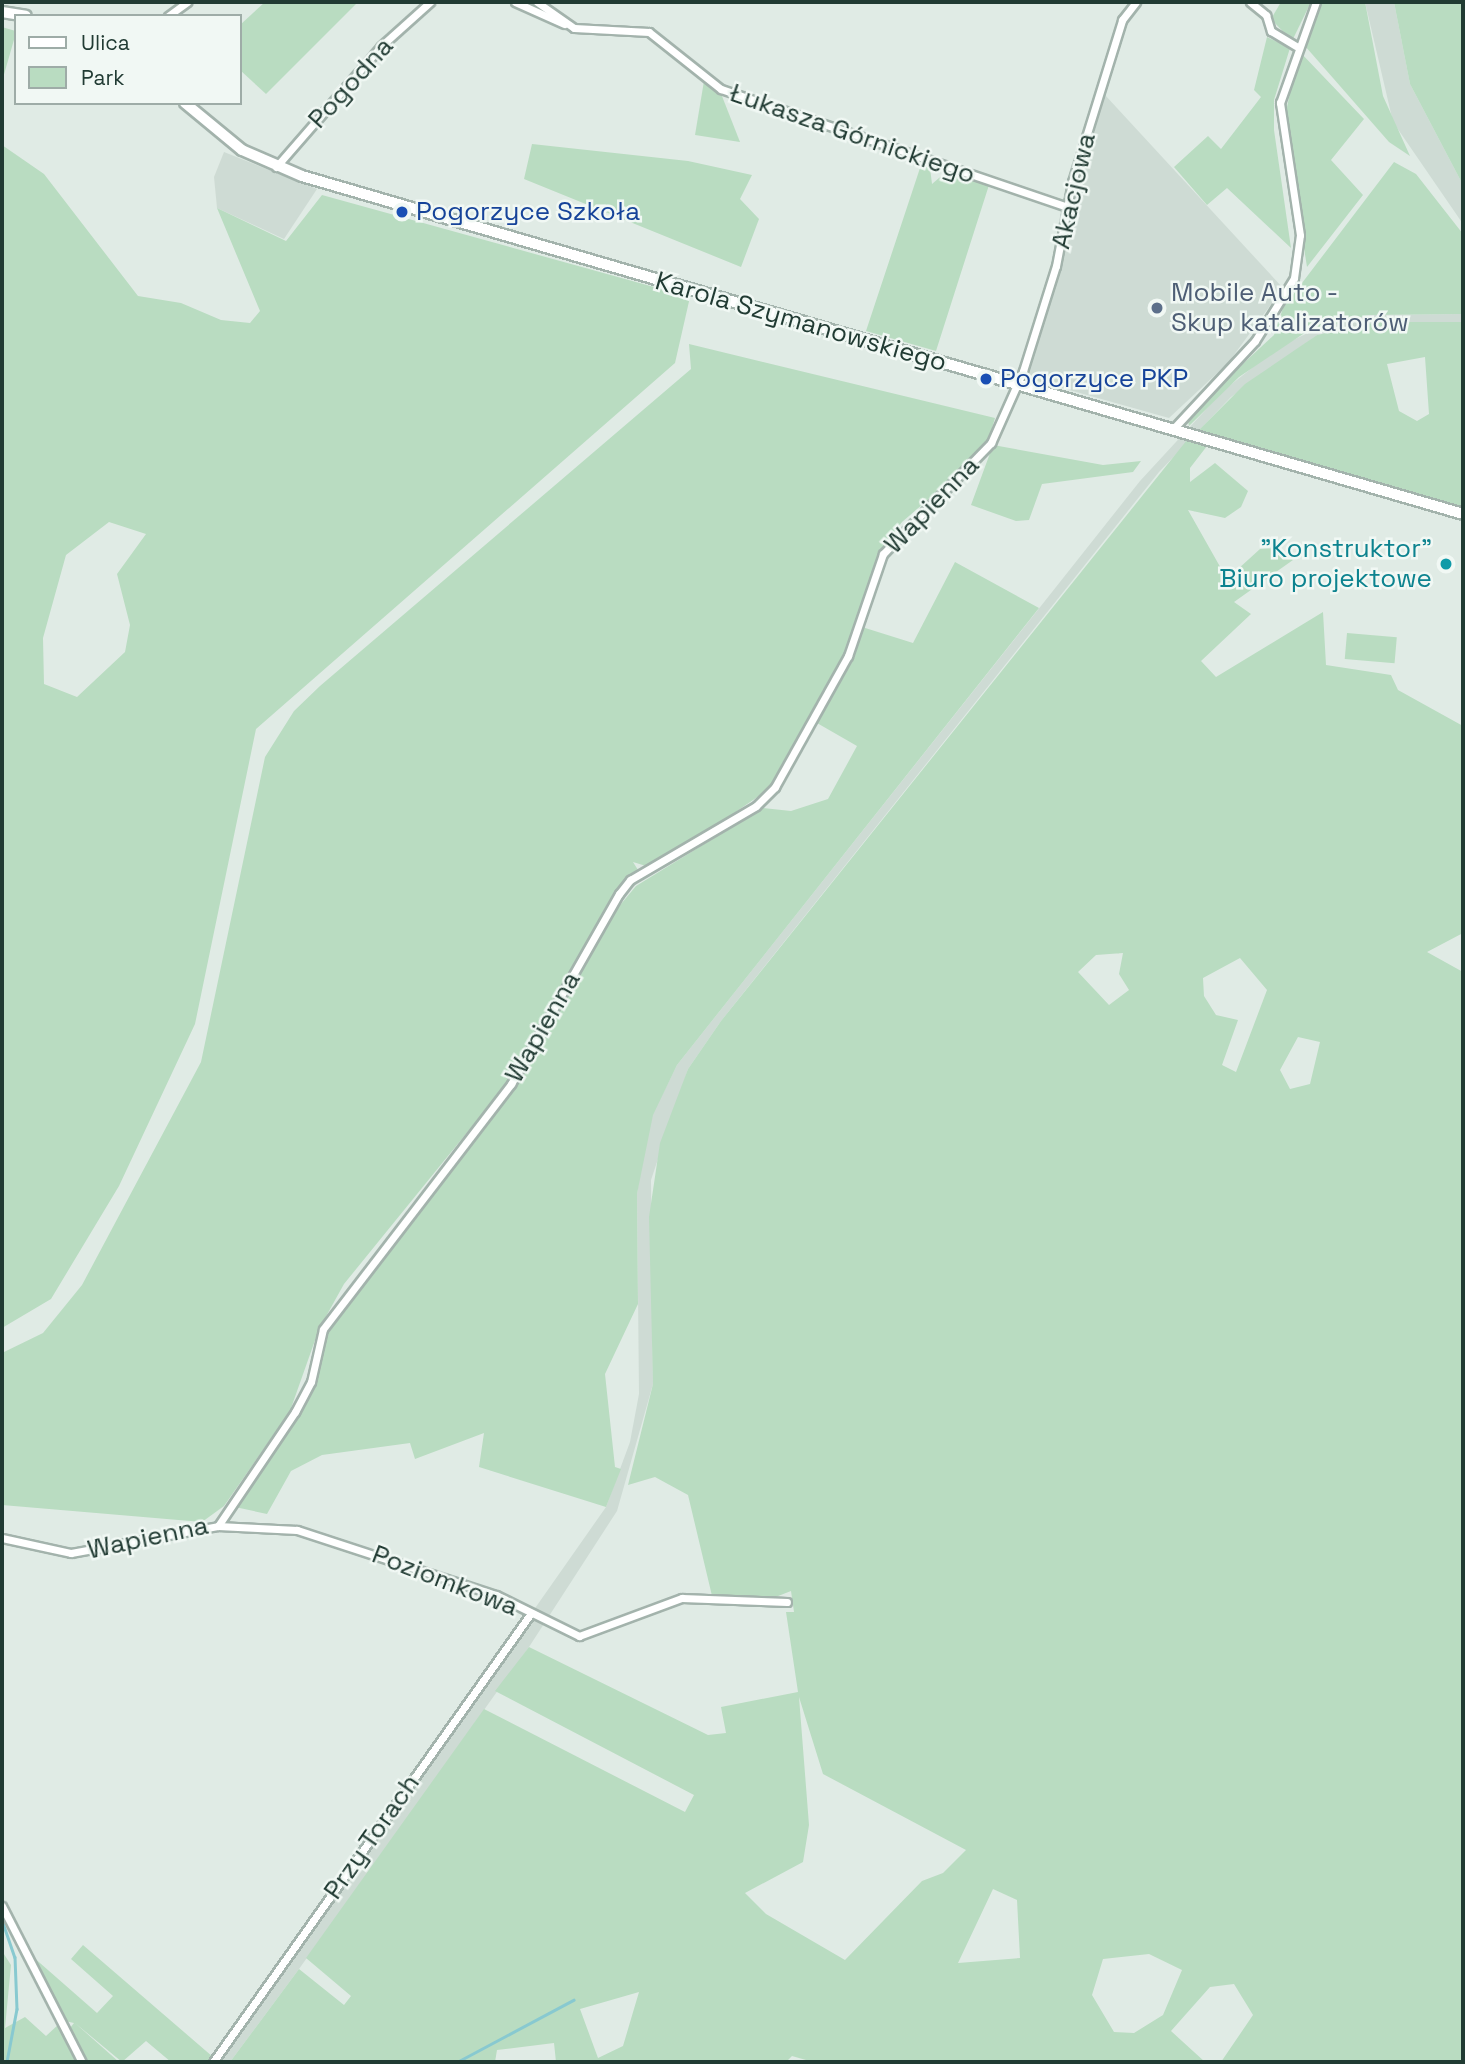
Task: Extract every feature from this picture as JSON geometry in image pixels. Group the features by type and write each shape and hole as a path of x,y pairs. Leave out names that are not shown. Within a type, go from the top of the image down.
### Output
{"street":[{"path":"171,14 187,2"},
{"name":"Pogodna","path":"276,167 381,46 430,2"},
{"path":"515,2 565,24"},
{"name":"Łukasza Górnickiego","path":"537,2 565,24 597,31 638,28 721,89 1067,206"},
{"name":"Akacjowa","path":"1016,383 1056,266 1067,206 1122,20 1136,2"},
{"path":"1250,2 1266,15 1271,31 1296,46"},
{"path":"1173,429 1255,341 1294,278 1300,235 1280,131 1296,46 1316,2"},
{"name":"Karola Szymanowskiego","path":"187,105 234,145 276,167 1463,514"},
{"name":"Wapienna","path":"2,1538 85,1552 218,1526 295,1412 311,1382 323,1329 511,1084 619,894 630,880 756,806 775,787 848,656 883,554 991,443 1016,383"},
{"name":"Poziomkowa","path":"218,1526 334,1538 531,1614 569,1634 592,1635 659,1604 704,1596 788,1602"},
{"name":"Przy Torach","path":"213,2062 531,1614"},
{"path":"2,1906 82,2062"}],"shaded area":[{"path":"1365,2 1394,2 1410,84 1463,185 1463,224 1393,122"},
{"path":"1105,95 1283,288 1228,363 1169,418 1023,377"},
{"path":"224,152 317,189 284,239 217,208 214,177"},
{"path":"1463,314 1463,322 1378,322 1317,335 1231,397 1159,472 721,1021 688,1069 651,1180 653,1384 617,1511 529,1647 299,1969 230,2062 217,2062 606,1507 630,1442 639,1394 637,1194 643,1154 652,1115 677,1065 1140,481 1223,391 1277,348 1322,326 1369,315"}],"green space":[{"path":"265,2 358,2 266,94 242,72 242,23"},
{"path":"1281,2 1311,2 1292,41 1271,19"},
{"path":"1321,2 1365,2 1383,96 1410,156 1389,142 1305,46"},
{"path":"1394,2 1463,2 1463,185 1410,84"},
{"path":"2,27 14,30 14,40 2,81"},
{"path":"1267,37 1290,48 1274,100 1274,130 1291,248 1227,188 1207,205 1174,167 1208,136 1221,149 1261,97 1254,90"},
{"path":"1299,51 1364,119 1331,160 1363,195 1307,267 1284,121"},
{"path":"704,81 720,91 740,142 695,135"},
{"path":"532,144 688,161 752,175 740,199 759,219 741,267 524,179"},
{"path":"2,145 44,174 138,296 181,303 221,320 250,323 260,311 217,208 286,241 322,195 690,297 675,363 256,729 195,1024 119,1186 51,1299 2,1328","holes":["109,522 146,534 117,574 130,625 125,652 77,697 44,684 43,638 66,555"]},
{"path":"1394,162 1416,174 1463,234 1463,314 1369,315 1306,332 1239,377 1189,426 1187,416 1274,335 1283,308"},
{"path":"921,165 930,168 932,184 946,172 989,185 936,351 866,331"},
{"path":"1378,322 1463,322 1462,507 1197,432 1245,384 1317,335","holes":["1425,357 1429,414 1417,421 1399,411 1387,364"]},
{"path":"689,344 995,418 988,442 972,462 902,522 879,552 843,657 772,787 686,846 646,866 633,862 638,870 508,1082 344,1284 319,1329 290,1411 224,1506 202,1522 2,1505 2,1353 43,1333 82,1285 201,1062 265,757 294,711 320,686 691,369"},
{"path":"1187,440 1207,446 1190,468 1190,482 1215,463 1248,491 1241,507 1225,518 1188,510 1227,579 1260,549 1279,548 1293,560 1234,602 1251,614 1201,661 1216,677 1323,612 1326,665 1391,675 1398,690 1463,726 1463,933 1427,952 1463,972 1463,2062 1221,2062 1253,2015 1234,1984 1210,1987 1171,2031 1205,2062 813,2062 792,2056 786,2062 556,2062 554,2043 497,2050 495,2062 230,2062 299,1969 344,2005 351,1996 306,1958 484,1709 685,1812 694,1795 495,1691 529,1647 708,1735 726,1733 721,1707 798,1692 786,1612 794,1612 791,1591 773,1598 713,1600 688,1495 655,1477 628,1485 653,1384 649,1217 660,1143 688,1069 721,1021","holes":["1123,953 1119,974 1129,990 1109,1005 1078,972 1096,955","1240,958 1267,990 1236,1072 1222,1065 1238,1020 1216,1015 1204,996 1203,978","1298,1037 1320,1042 1310,1084 1290,1089 1280,1070","799,1697 823,1774 966,1850 943,1873 922,1881 845,1960 766,1914 745,1893 803,1862 809,1825","993,1889 1017,1900 1020,1958 958,1963","1149,1954 1182,1970 1163,2015 1134,2033 1114,2032 1092,1995 1103,1959","639,1992 623,2046 598,2058 580,2009"]},
{"path":"993,445 1103,465 1141,461 1133,472 1042,484 1029,520 1016,521 971,505"},
{"path":"955,562 1039,608 677,1065 653,1115 637,1194 638,1304 605,1374 615,1467 621,1469 606,1507 479,1467 484,1433 415,1459 410,1443 322,1455 291,1471 267,1514 235,1507 296,1420 316,1382 325,1333 351,1289 514,1087 616,910 636,886 763,808 791,811 828,799 857,746 817,723 862,627 913,643"},
{"path":"1347,633 1397,637 1395,663 1345,659"},
{"path":"83,1945 213,2057 209,2062 171,2062 146,2041 122,2062 75,2023 119,2062 87,2062 70,2028 74,2023 65,2021 24,1949 97,2013 113,1996 71,1959"},
{"path":"2,1951 11,1965 5,2028 25,2017 46,2036 59,2024 80,2062 2,2062"}],"waterway":[{"path":"2,1920 15,1957 17,2009 7,2062"},
{"path":"457,2062 573,2000"}],"place":[{"name":"Pogorzyce Szkoła","path":"402,212"},
{"name":"Mobile Auto - Skup katalizatorów","path":"1157,308"},
{"name":"Pogorzyce PKP","path":"986,379"},
{"name":"\"Konstruktor\" Biuro projektowe","path":"1446,564"}]}
